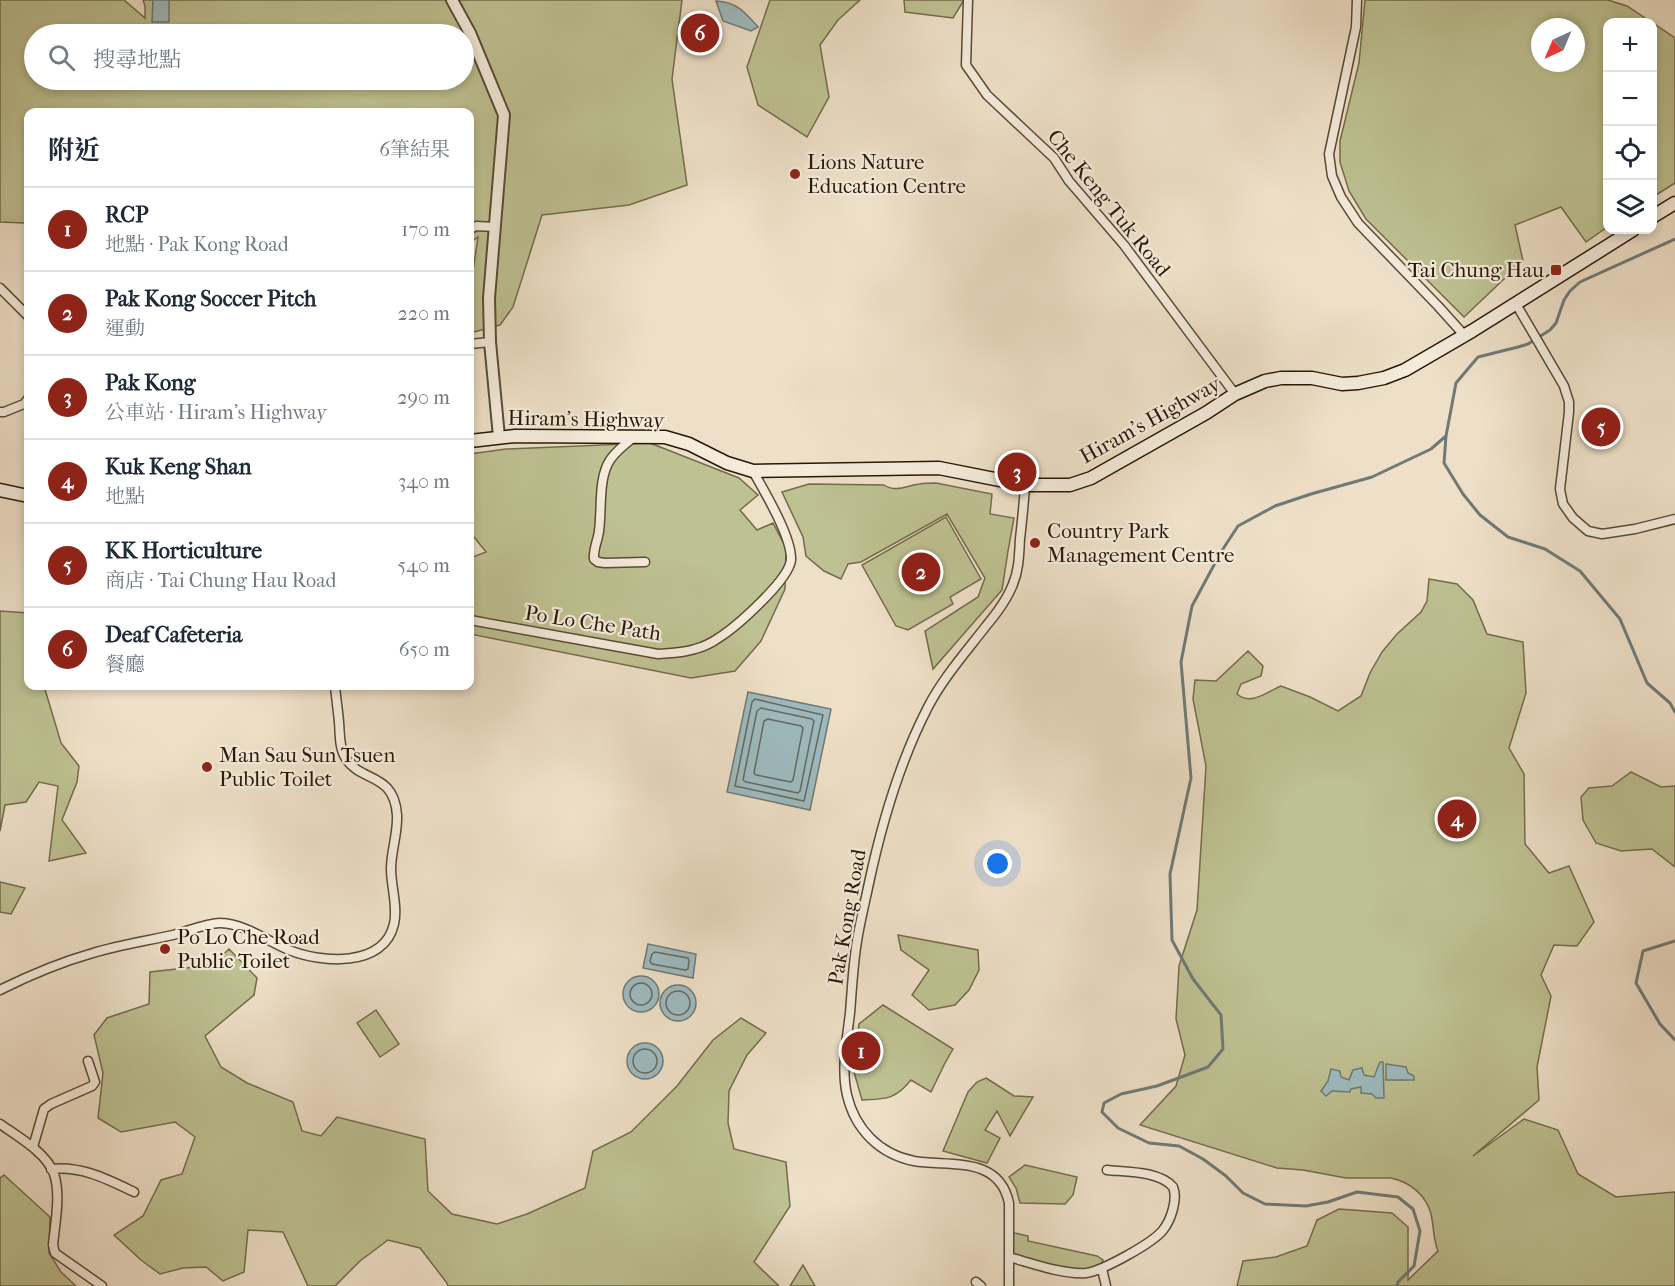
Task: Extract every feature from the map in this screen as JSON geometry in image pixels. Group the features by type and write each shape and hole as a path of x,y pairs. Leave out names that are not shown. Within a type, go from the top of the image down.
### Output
{"main road":[{"path":"1657,215 1675,203"},
{"name":"Hiram's Highway","path":"474,440 499,437 665,437 694,446 727,464 753,471 939,468 1025,485 1070,485 1091,478 1235,394 1265,381 1281,378 1312,378 1342,384 1358,384 1376,381 1405,370 1465,336 1627,234"},
{"path":"0,490 24,495"}],"street":[{"path":"452,0 465,24"},
{"name":"Che Keng Tuk Road","path":"968,0 966,65 987,95 1054,159 1069,181 1124,245 1235,394"},
{"path":"1357,0 1356,27 1329,154 1332,176 1341,197 1358,223 1465,336"},
{"path":"474,43 504,115 489,298 490,342 499,437"},
{"path":"474,227 495,227"},
{"path":"0,288 24,312"},
{"path":"1516,304 1564,386 1569,402 1560,489 1563,504 1573,518 1588,531 1602,534 1635,530 1675,519"},
{"path":"474,344 490,342"},
{"path":"0,411 4,412 24,404"},
{"path":"634,437 614,454 608,463 601,498 599,533 594,559 605,563 645,562"},
{"name":"Po Lo Che Path","path":"474,621 658,654 696,649 720,638 749,613 780,581 789,568 791,558 777,515 753,471"},
{"name":"Pak Kong Road","path":"1009,1286 1009,1203 998,1180 987,1171 976,1167 910,1160 879,1146 868,1137 855,1118 847,1096 845,1071 858,934 880,833 894,784 911,741 933,697 994,616 1012,587 1018,568 1025,485"},
{"path":"0,990 77,957 220,922 242,927 306,956 329,959 352,958 380,947 389,938 395,922 391,872 397,816 394,801 387,788 372,776 355,768 345,758 340,740 334,690"},
{"path":"33,1147 44,1109 92,1086 95,1082 88,1061"},
{"path":"0,1124 33,1147 47,1162 54,1174 57,1193 53,1245 55,1253 102,1286"},
{"path":"51,1169 66,1168 98,1175 134,1192"},
{"path":"1009,1257 1070,1272 1085,1273 1102,1269 1159,1234 1169,1221 1175,1196 1173,1187 1164,1179 1107,1170"},
{"path":"1102,1269 1106,1286"}],"green space":[{"path":"0,0 124,0 145,18 143,0 682,0 672,79 687,185 629,205 542,215 513,307 500,325 474,332 474,264 478,237 474,240 474,108 24,108 24,223 0,222"},
{"path":"770,0 860,0 838,20 820,45 829,97 807,137 758,105 747,67"},
{"path":"904,0 964,0 953,18 905,12"},
{"path":"1365,0 1608,0 1627,6 1645,18 1603,18 1603,230 1586,242 1561,207 1515,225 1523,261 1464,317 1366,219 1349,191 1340,162 1340,141 1359,63"},
{"path":"1657,26 1675,38 1675,183 1657,194"},
{"path":"650,443 739,478 758,495 740,510 757,530 773,523 786,548 785,589 761,641 735,671 691,678 474,635 474,556 486,552 474,537 474,453 506,449"},
{"path":"936,483 992,494 990,514 1014,518 1002,590 933,669 925,631 978,597 985,578 947,514 861,562 848,564 841,579 824,571 806,556 803,537 782,492 809,484 884,485 898,488"},
{"path":"946,517 981,579 950,597 953,604 908,630 896,626 862,565"},
{"path":"1429,579 1457,584 1473,600 1487,634 1523,642 1526,693 1509,748 1524,774 1525,844 1549,873 1569,866 1594,922 1577,946 1554,945 1541,975 1551,996 1537,1067 1539,1100 1473,1156 1524,1119 1558,1130 1578,1174 1616,1197 1675,1192 1675,1286 1237,1286 1243,1261 1276,1257 1307,1246 1317,1220 1339,1209 1392,1213 1408,1227 1408,1280 1438,1251 1429,1207 1411,1186 1391,1178 1346,1178 1277,1168 1140,1125 1176,1086 1185,1055 1176,1019 1179,966 1197,910 1206,766 1193,699 1195,680 1216,681 1248,651 1263,666 1261,676 1241,684 1237,694 1248,699 1281,686 1338,711 1361,696 1382,652 1397,634 1421,612 1427,601"},
{"path":"0,611 24,613 24,690 45,690 61,743 79,766 77,782 62,820 86,853 49,861 58,786 39,782 26,802 5,805 0,831"},
{"path":"1631,772 1661,787 1675,786 1675,867 1652,849 1621,851 1596,843 1583,820 1581,797 1589,788 1612,786"},
{"path":"0,882 25,888 11,914 0,912"},
{"path":"898,935 978,950 979,970 969,990 955,1005 929,1010 912,995 929,970 901,950"},
{"path":"229,949 257,978 254,995 205,1036 221,1067 247,1083 293,1102 302,1131 321,1136 337,1117 425,1139 428,1191 452,1214 497,1224 527,1214 585,1188 593,1151 631,1132 677,1086 713,1040 741,1018 766,1033 747,1055 729,1091 728,1123 734,1149 786,1162 790,1206 754,1262 779,1286 448,1286 420,1248 388,1240 360,1261 335,1286 308,1286 283,1232 248,1230 244,1272 223,1281 206,1267 183,1268 160,1274 114,1235 143,1216 161,1180 182,1174 195,1137 175,1122 121,1132 98,1118 103,1073 94,1035 107,1018 149,1004 150,972 212,965"},
{"path":"883,1005 953,1049 931,1092 911,1080 895,1095 862,1100 854,1072 859,1024"},
{"path":"376,1010 399,1044 380,1057 357,1023"},
{"path":"986,1078 1014,1096 1033,1097 1010,1136 997,1111 985,1130 1000,1138 987,1163 943,1151 968,1092 977,1082"},
{"path":"1025,1165 1077,1177 1073,1195 1065,1204 1020,1203 1016,1188 1009,1177"},
{"path":"4,1175 50,1217 49,1253 61,1272 76,1286 0,1286 0,1178"},
{"path":"1010,1232 1028,1236 1028,1241 1097,1256 1103,1260 1100,1267 1070,1270 1009,1255"},
{"path":"803,1265 815,1286 790,1286"}],"water":[{"path":"153,0 169,0 169,22 152,22"},
{"path":"716,1 730,3 740,9 758,27 751,31 723,21"},
{"path":"748,692 831,709 810,810 727,792"},
{"path":"648,944 696,954 693,978 643,968"},
{"path":"641,976 653,982 659,994 653,1006 641,1012 629,1006 623,994 629,982"},
{"path":"678,985 691,990 696,1003 691,1016 678,1021 665,1016 660,1003 665,990"},
{"path":"645,1043 658,1048 663,1061 658,1074 645,1079 632,1074 627,1061 632,1048"},
{"path":"1380,1062 1383,1062 1384,1098 1361,1093 1361,1087 1351,1089 1350,1092 1332,1091 1326,1096 1321,1091 1328,1081 1331,1069 1340,1071 1341,1077 1349,1080 1353,1070 1362,1068 1364,1075 1374,1077"},
{"path":"1386,1064 1406,1067 1408,1073 1414,1076 1414,1080 1386,1080"}],"waterway":[{"path":"1675,239 1580,282 1564,300 1556,323 1550,330 1528,344 1478,357 1456,383 1446,436 1444,463 1463,494 1480,515 1508,537 1545,549 1580,571 1620,619 1647,683 1670,703 1675,712"},
{"path":"1397,1286 1398,1282 1414,1266 1420,1231 1413,1209 1398,1197 1357,1192 1328,1202 1306,1206 1265,1204 1243,1193 1226,1176 1203,1159 1179,1146 1149,1143 1118,1128 1102,1112 1104,1103 1121,1094 1157,1086 1208,1067 1223,1049 1221,1015 1193,979 1172,940 1170,874 1191,778 1181,662 1192,606 1238,526 1275,506 1372,477 1431,449 1446,436"},
{"path":"1675,941 1643,951 1636,983 1660,1024 1675,1040"}],"place":[{"name":"Deaf Cafeteria","path":"700,33"},
{"name":"Lions Nature Education Centre","path":"795,174"},
{"name":"Tai Chung Hau","path":"1556,270"},
{"name":"KK Horticulture","path":"1601,427"},
{"name":"Pak Kong","path":"1017,472"},
{"name":"Country Park Management Centre","path":"1035,543"},
{"name":"Pak Kong Soccer Pitch","path":"921,572"},
{"name":"Man Sau Sun Tsuen Public Toilet","path":"207,767"},
{"name":"Kuk Keng Shan","path":"1457,819"},
{"name":"Po Lo Che Road Public Toilet","path":"165,949"},
{"name":"RCP","path":"861,1051"}]}
